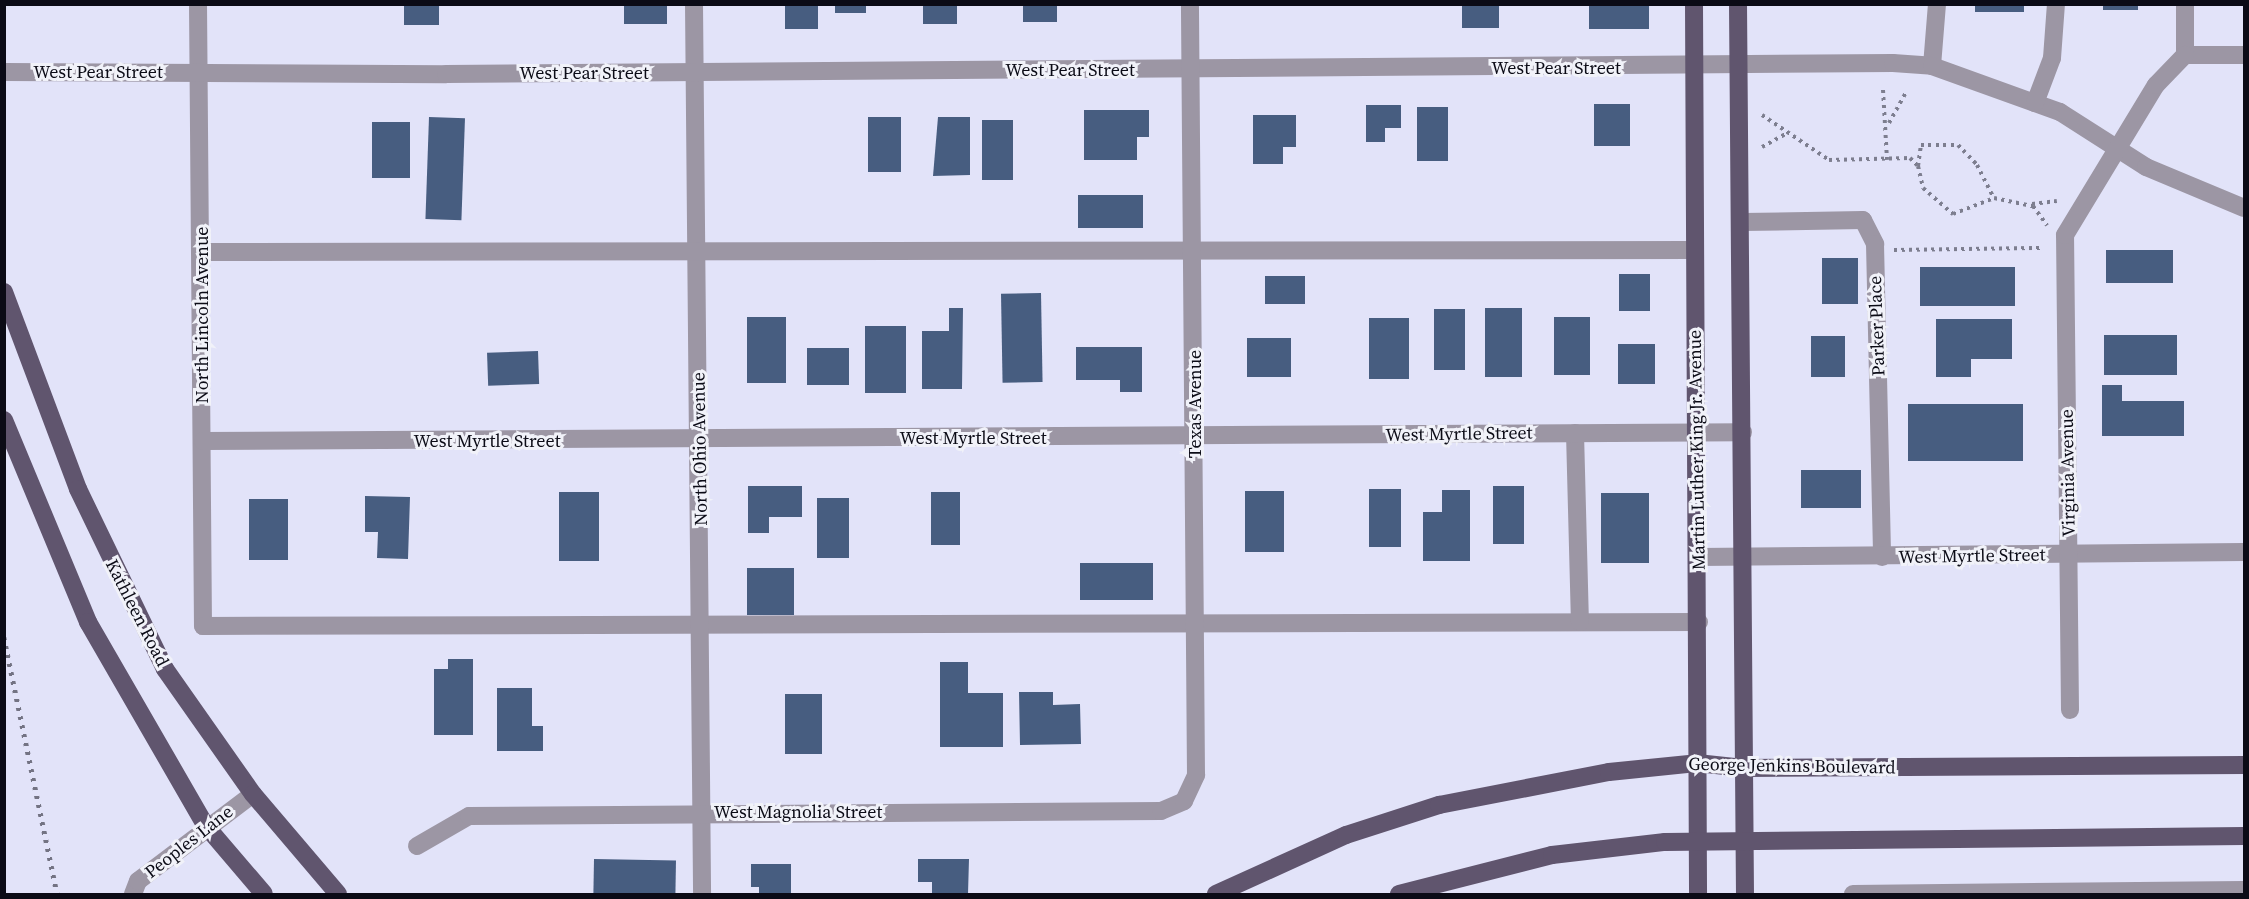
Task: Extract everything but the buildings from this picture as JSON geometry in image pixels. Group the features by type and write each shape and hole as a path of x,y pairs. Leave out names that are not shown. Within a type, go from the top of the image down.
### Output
{"main road":[{"name":"Martin Luther King Jr. Avenue","path":"1694,4 1695,432 1699,557 1698,894"},
{"path":"1737,4 1742,222 1745,894"},
{"name":"Kathleen Road","path":"4,292 115,574 165,669 253,794 338,894"},
{"path":"4,420 88,622 206,826 264,894"},
{"name":"George Jenkins Boulevard","path":"1216,894 1346,835 1439,805 1527,785 1698,763 1744,768 2244,765"},
{"path":"1399,894 1552,855 1697,840 1744,837 2244,836"}],"street":[{"name":"North Lincoln Avenue","path":"198,4 202,252 203,626 702,626"},
{"name":"North Ohio Avenue","path":"694,4 702,626 702,894"},
{"name":"Texas Avenue","path":"1184,801 1196,775 1196,437 1190,4"},
{"path":"1932,66 1937,4"},
{"path":"2035,103 2052,57 2056,4"},
{"path":"2117,148 2156,85 2185,56 2185,4"},
{"path":"2185,56 2244,56"},
{"name":"West Pear Street","path":"4,72 694,73 1739,64 1932,66 2060,112 2182,186 2244,208"},
{"name":"Virginia Avenue","path":"2070,710 2066,235 2117,148"},
{"name":"Parker Place","path":"1742,222 1863,220 1875,250 1882,557"},
{"path":"202,252 1695,250"},
{"name":"West Myrtle Street","path":"203,441 700,440 1743,432"},
{"path":"1575,433 1580,622"},
{"name":"West Myrtle Street","path":"1699,557 2244,552"},
{"path":"702,626 1699,622"},
{"name":"Peoples Lane","path":"133,894 138,881 206,826 253,794"},
{"name":"West Magnolia Street","path":"417,846 470,816 1161,811 1184,801"},
{"path":"1853,894 2070,894 2244,890"}],"path":[{"path":"1883,90 1889,123 1887,160"},
{"path":"1889,123 1907,91"},
{"path":"1762,115 1829,160 1910,158 1918,165"},
{"path":"1762,147 1787,133"},
{"path":"1994,198 1977,165 1958,145 1921,145 1918,165 1923,188 1953,214 1994,198 2029,204 2057,201"},
{"path":"2029,204 2048,227"},
{"path":"1875,250 2044,248"}],"railway":[{"path":"4,637 57,894"}]}
